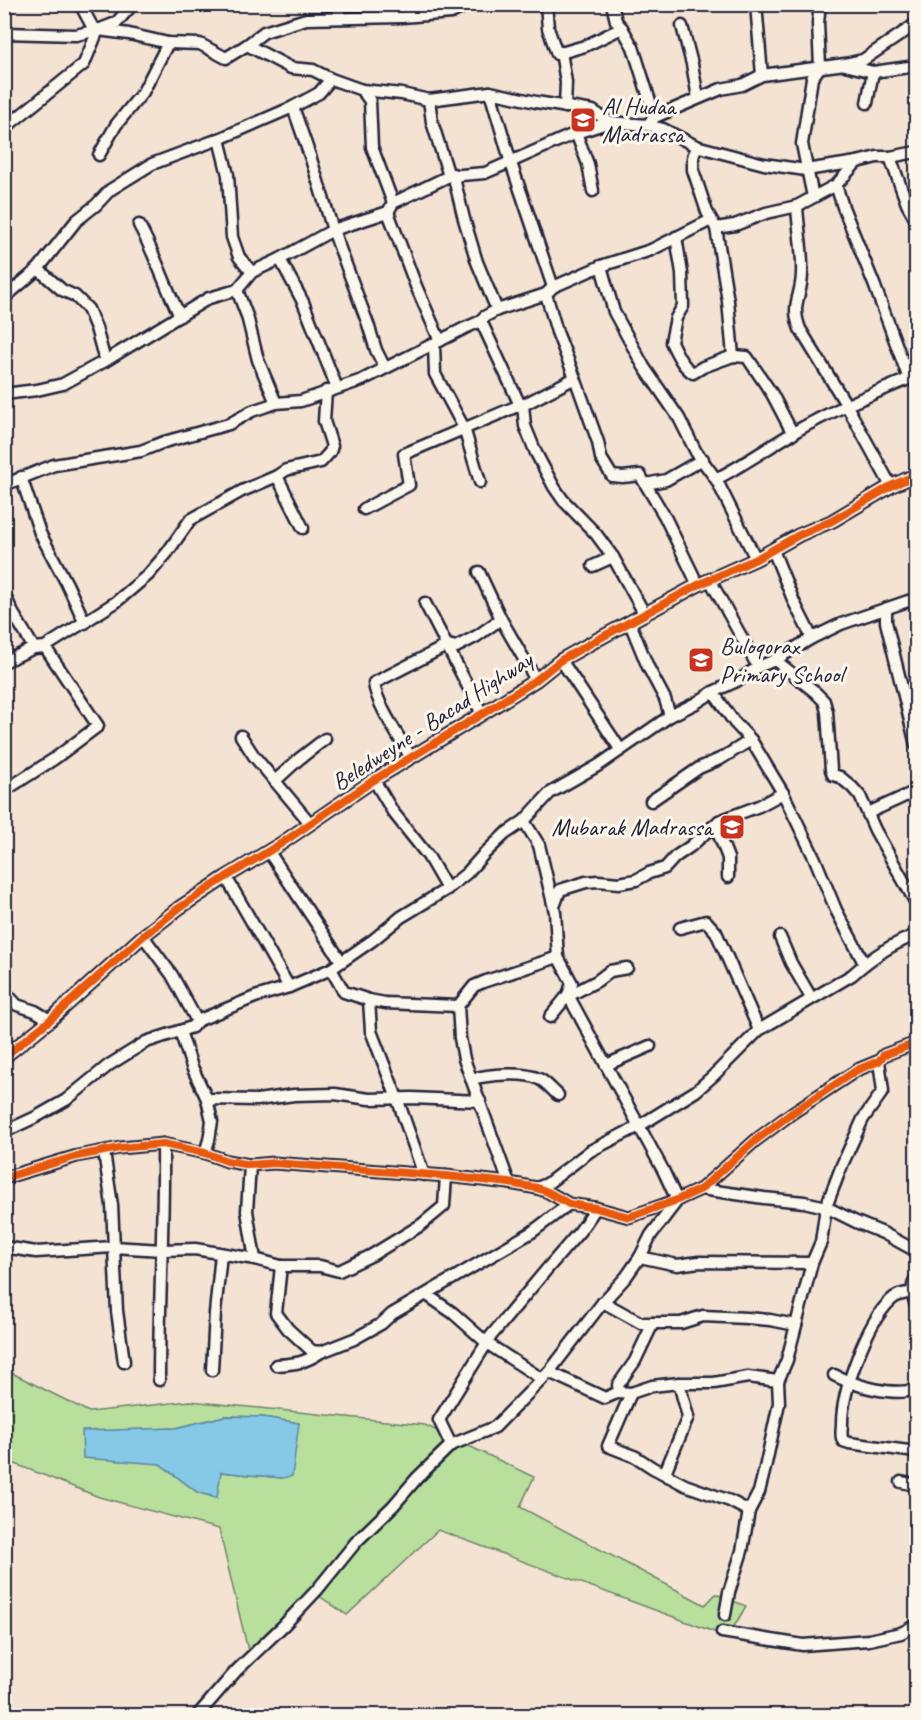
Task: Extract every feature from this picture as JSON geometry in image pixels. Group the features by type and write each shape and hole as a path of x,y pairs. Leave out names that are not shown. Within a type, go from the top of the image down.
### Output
{"street":[{"path":"80,4 92,26 98,30 129,34 168,44 200,44 226,58 264,32 306,19 402,17 451,13 470,4"},
{"path":"4,33 76,35 116,23 134,4"},
{"path":"336,4 341,18"},
{"path":"400,4 402,17"},
{"path":"546,4 548,28 557,54 570,52 622,28"},
{"path":"612,4 616,21 633,47 651,121 696,146 764,164 806,171 916,152"},
{"path":"756,4 762,75"},
{"path":"813,197 802,144 812,78 820,67 818,23 820,4"},
{"path":"4,394 63,384 208,298 237,290 252,272 280,260 333,230 391,208 451,175 485,173 576,133 610,122 651,121 721,88 742,85 762,75 863,60 916,24"},
{"path":"682,26 698,99"},
{"path":"4,132 11,123 84,64 98,30"},
{"path":"99,155 116,125 143,92 168,44"},
{"path":"247,45 291,68 312,70 362,90 402,94 429,100 490,92 593,111 610,122"},
{"path":"561,52 566,82 565,107"},
{"path":"845,64 873,72 916,66"},
{"path":"867,103 873,72"},
{"path":"4,298 38,269 76,221 110,190 152,164 219,139 293,107 319,93 331,79"},
{"path":"362,90 369,101 372,147 416,286 437,343 435,374 464,428 480,482"},
{"path":"490,92 549,291 557,332 598,442 601,458 612,477 640,475 665,517 698,585"},
{"path":"429,100 432,122 451,175 477,262 497,310"},
{"path":"293,107 333,230 376,350 385,368"},
{"path":"576,133 588,164 593,191"},
{"path":"219,139 228,175 232,237 239,257 252,272"},
{"path":"696,146 693,170 714,224 728,301 733,356"},
{"path":"890,157 907,204 916,220"},
{"path":"4,485 54,465 141,451 230,423 252,411 276,403 301,401 362,380 481,321 497,310 549,291 601,266 651,250 676,237 714,224 735,225 766,213 796,206 837,185 857,162"},
{"path":"716,479 742,466 793,434 847,406 913,378 843,207 837,185"},
{"path":"796,206 802,273 795,307 796,319 891,486"},
{"path":"139,225 151,246 180,316"},
{"path":"676,237 682,273 683,306 676,318 671,342 686,369 693,373 702,367 733,356 747,357 780,407 793,434"},
{"path":"4,662 34,648 45,647 116,602 148,575 190,520 286,470 321,462 330,452 332,446 324,421 332,389 303,302 280,260"},
{"path":"601,266 614,312 644,367 679,418 696,452 716,479 756,559"},
{"path":"38,269 62,290 75,296 88,309 105,361"},
{"path":"237,290 247,316 258,360 276,403"},
{"path":"481,321 522,405 525,426 554,487 563,500 596,534 613,557 644,613"},
{"path":"364,509 409,485 404,454 522,405 575,378"},
{"path":"646,483 666,480 702,459"},
{"name":"Beledweyne - Bacad Highway","path":"4,1057 50,1020 142,936 179,908 269,852 374,780 536,680 561,660 630,623 644,613 756,559 799,535 832,521 891,486 916,475"},
{"path":"276,476 303,528"},
{"path":"21,477 40,533 68,584 85,623"},
{"path":"773,550 794,602 812,638"},
{"path":"593,566 613,557"},
{"path":"479,572 501,619 536,680"},
{"path":"710,580 759,667"},
{"path":"4,594 34,648"},
{"path":"4,1132 36,1118 66,1100 109,1065 146,1042 192,1027 197,1022 255,997 289,987 331,969 373,940 401,916 447,889 467,873 505,834 524,821 550,793 599,765 670,716 841,624 916,599"},
{"path":"425,603 482,714"},
{"path":"886,609 886,622 916,745"},
{"path":"411,758 382,708 374,682 448,645 456,647 501,619"},
{"path":"630,623 665,699 670,716"},
{"path":"4,791 54,759 98,726 45,647"},
{"path":"561,660 620,749"},
{"path":"775,660 824,701 833,775 840,777 860,796 875,830 915,895"},
{"path":"713,692 734,722 751,740 783,794 815,859 836,910 864,963"},
{"path":"241,736 254,756 304,813 310,823"},
{"path":"275,782 325,739"},
{"path":"651,801 699,768 722,758 751,740"},
{"path":"374,780 393,812 428,856 447,889"},
{"path":"868,813 916,791"},
{"path":"554,906 560,890 586,882 618,883 636,880 665,868 719,821 783,794"},
{"path":"524,821 539,845 554,906 558,957 572,983 568,996 677,1200"},
{"path":"719,821 719,835 728,858 728,877"},
{"path":"269,852 341,961"},
{"path":"226,877 289,987"},
{"path":"680,928 706,921 716,932 759,1030"},
{"path":"537,1188 547,1184 590,1151 639,1126 696,1091 759,1030 852,975 864,963 897,941 916,935"},
{"path":"142,936 172,975 197,1022"},
{"path":"780,937 810,999"},
{"path":"509,1183 464,1059 458,1006 474,986 558,957"},
{"path":"550,1017 568,996 597,981 610,971 627,968"},
{"path":"331,969 344,992 369,1000 385,1003 458,1006"},
{"path":"4,991 17,1005 35,1011 50,1020"},
{"path":"369,1000 371,1031 424,1175"},
{"path":"180,1031 192,1067 207,1099 212,1121 205,1153"},
{"path":"4,1178 76,1156 120,1148 163,1144 250,1165 274,1163 509,1183 537,1188 569,1204 596,1208 629,1217 701,1189 756,1140 792,1113 857,1070 879,1060 884,1055 916,1043"},
{"path":"606,1065 650,1046"},
{"path":"725,1615 729,1592 742,1551 749,1511 759,1492 779,1403 778,1381 787,1360 812,1263 821,1242 826,1207 862,1119 883,1091 879,1060"},
{"path":"471,1079 487,1075 527,1075 540,1079 558,1095"},
{"path":"207,1099 257,1100 294,1095 335,1094 369,1099 480,1101"},
{"path":"159,1380 163,1144"},
{"path":"104,1152 112,1204 117,1311 124,1362"},
{"path":"250,1165 247,1211 255,1259"},
{"path":"4,1247 36,1252 113,1247 162,1250 195,1249 255,1259 281,1266 320,1266 339,1270 372,1255 421,1225 444,1206 446,1176"},
{"path":"701,1189 804,1202 826,1207 916,1251"},
{"path":"197,1716 236,1671 317,1590 356,1542 393,1506 417,1478 451,1445 495,1427 546,1375 603,1302 627,1277 651,1235 677,1200"},
{"path":"276,1365 297,1364 354,1339 531,1232 569,1204"},
{"path":"451,1445 439,1420 491,1336 580,1231 596,1208"},
{"path":"212,1370 221,1254"},
{"path":"640,1257 677,1265 699,1262 812,1263"},
{"path":"281,1266 276,1313 288,1329 312,1351 321,1352"},
{"path":"916,1278 912,1293 916,1306"},
{"path":"912,1293 892,1298 878,1315 848,1383 842,1412 841,1436 843,1441 849,1443 916,1452"},
{"path":"427,1295 453,1313 488,1344 546,1375 605,1398 619,1392 631,1393 652,1386 679,1383 714,1383 748,1377 778,1381"},
{"path":"603,1302 641,1323 681,1323 703,1316 770,1320 796,1325"},
{"path":"619,1392 618,1385 635,1361 653,1323"},
{"path":"834,1375 848,1383 877,1390 916,1389"},
{"path":"667,1476 666,1470 688,1417 679,1383"},
{"path":"631,1393 608,1446 636,1457 685,1485 730,1501 749,1511"},
{"path":"901,1482 916,1485"},
{"path":"722,1632 803,1645 868,1640 901,1633 916,1625"}],"green space":[{"path":"4,1369 89,1412 190,1401 425,1425 534,1477 520,1507 705,1605 716,1594 746,1606 728,1637 438,1530 347,1615 319,1596 251,1663 219,1529 99,1497 5,1460","holes":["225,1416 263,1417 299,1423 282,1478 220,1472 216,1498 197,1492 160,1464 82,1432 176,1428"]}],"water":[{"path":"225,1416 263,1417 299,1423 292,1476 282,1478 221,1472 217,1498 197,1492 160,1464 83,1458 82,1431 176,1428"}],"cycle path":[{"path":"4,1057 50,1020 143,936 179,908 282,843 374,780 536,680 561,660 698,585 832,521 891,486 916,475"},
{"path":"4,1178 77,1156 120,1148 163,1144 250,1165 274,1163 509,1183 537,1188 569,1204 596,1208 629,1217 701,1189 756,1140 792,1113 857,1070 879,1061 884,1055 916,1043"}],"place":[{"name":"Al Hudaa Madrassa","path":"583,120"},
{"name":"Buloqorax Primary School","path":"701,660"},
{"name":"Mubarak Madrassa","path":"732,827"}]}
